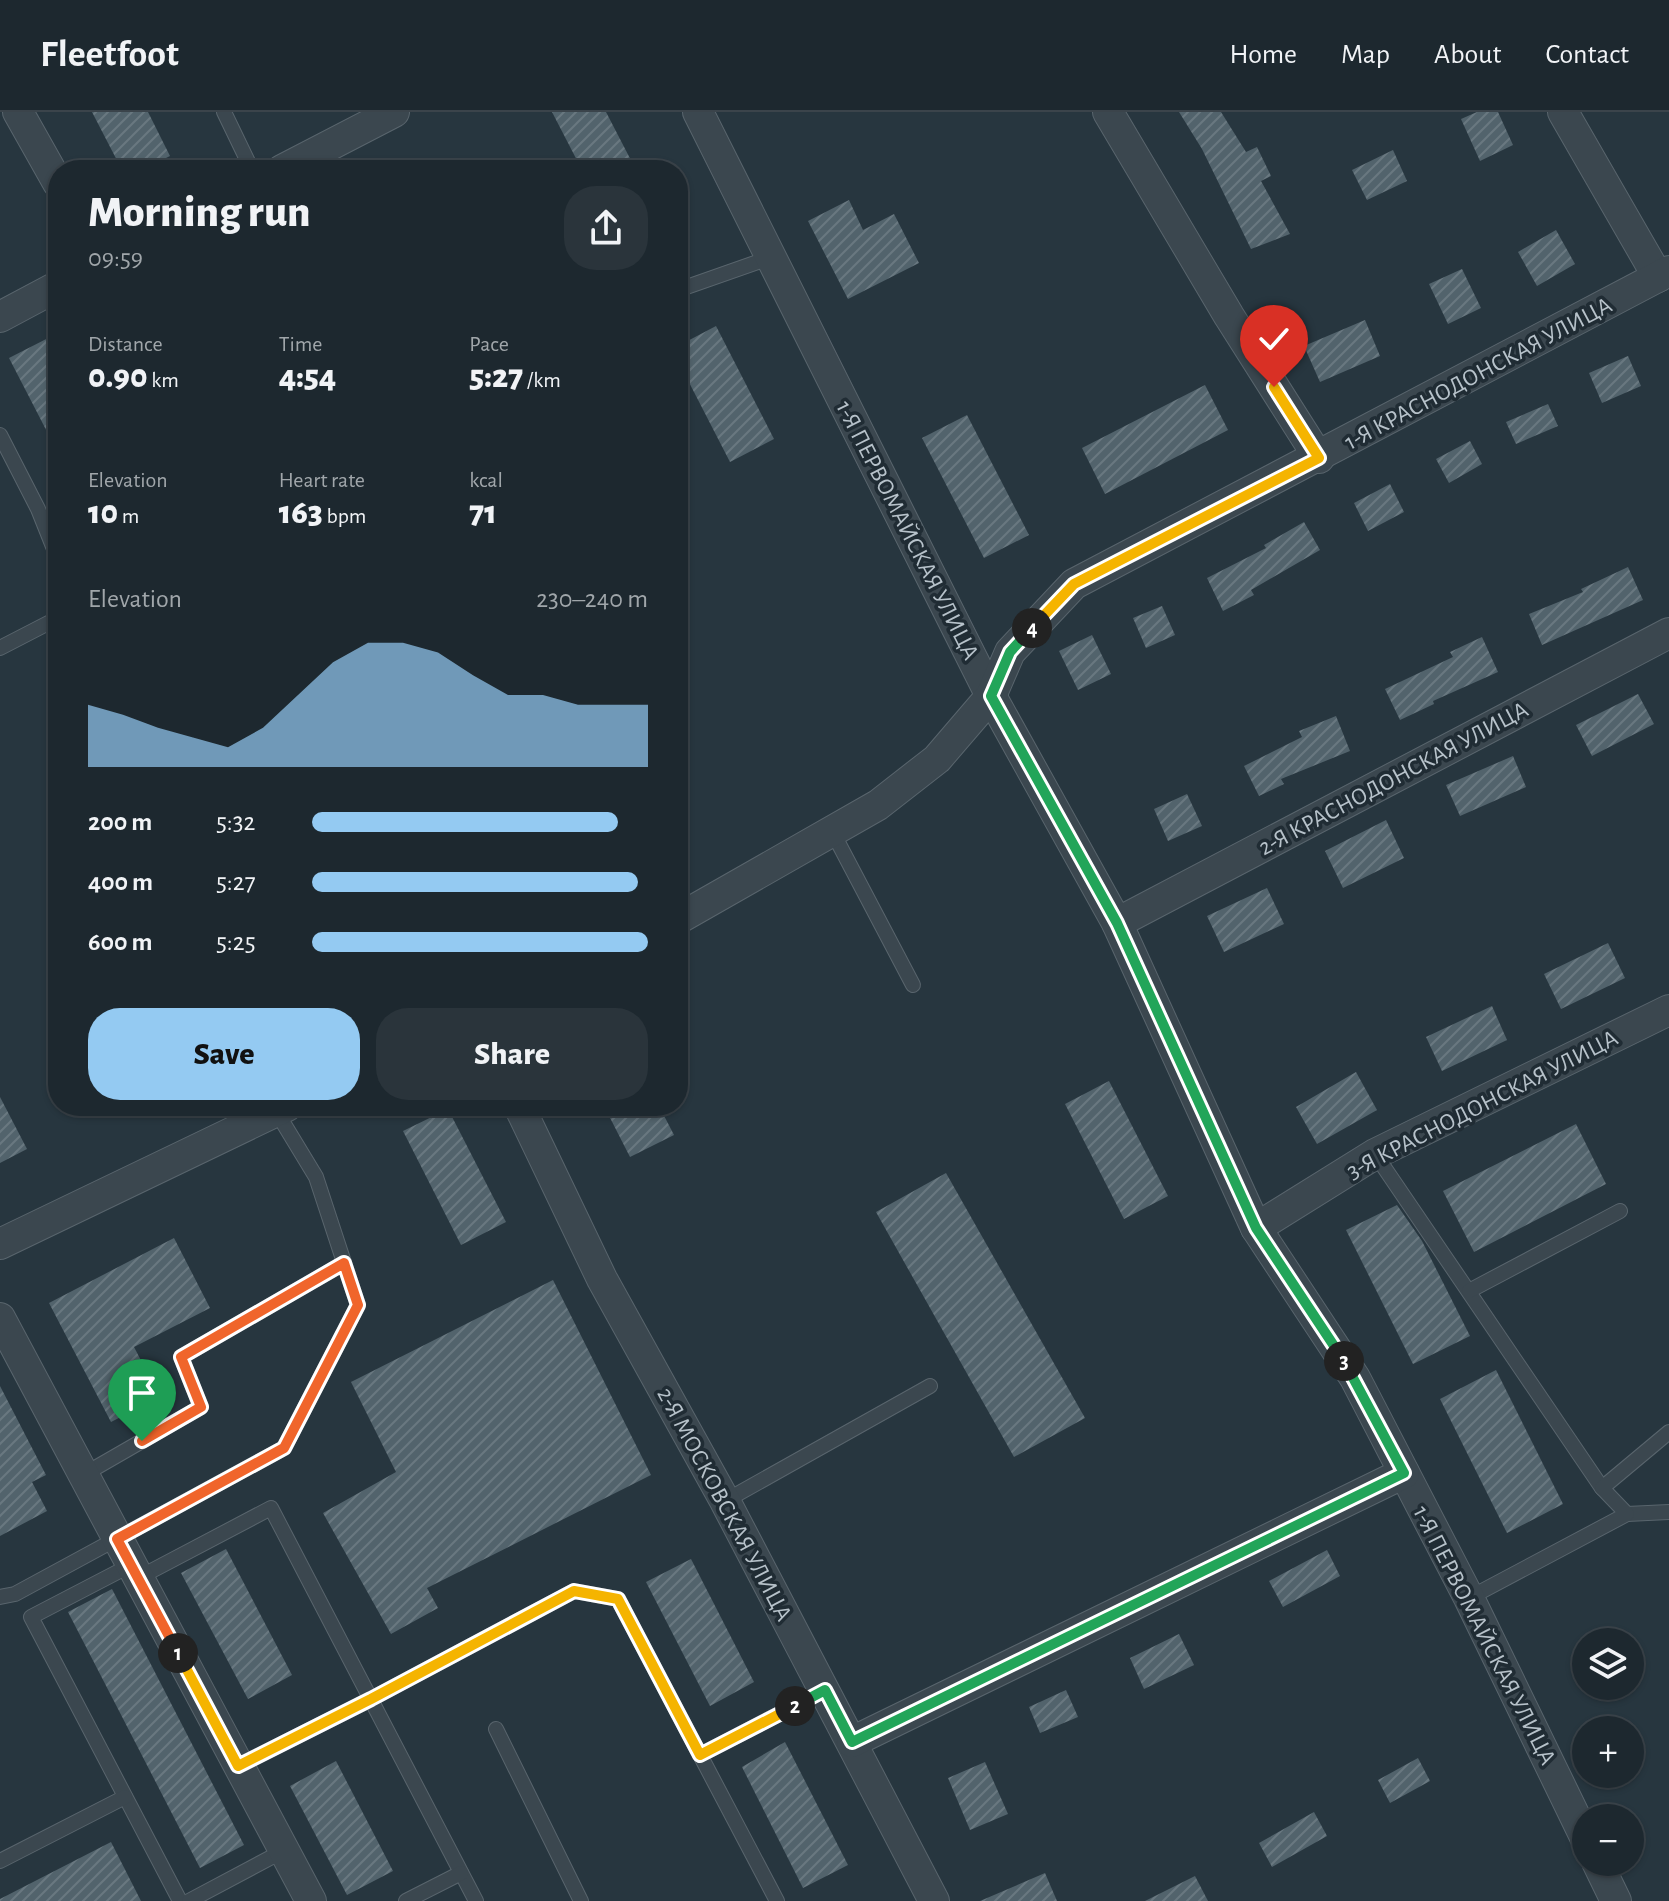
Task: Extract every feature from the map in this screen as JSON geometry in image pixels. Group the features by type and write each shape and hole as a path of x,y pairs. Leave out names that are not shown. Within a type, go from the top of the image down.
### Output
{"street":[{"path":"18,112 48,165"},
{"path":"301,160 394,112"},
{"name":"1-Я ПЕРВОМАЙСКАЯ УЛИЦА","path":"698,112 991,696 1117,923 1256,1228 1355,1378 1469,1598 1572,1810"},
{"path":"1108,112 1229,316 1319,458"},
{"path":"1563,112 1664,274"},
{"name":"1-Я КРАСНОДОНСКАЯ УЛИЦА","path":"688,913 878,805 937,759 991,696 1010,652 1074,584 1319,458 1664,274"},
{"path":"0,317 48,291"},
{"name":"2-Я КРАСНОДОНСКАЯ УЛИЦА","path":"1117,923 1669,633"},
{"name":"3-Я КРАСНОДОНСКАЯ УЛИЦА","path":"1256,1228 1375,1154 1669,1010"},
{"path":"0,1244 266,1116"},
{"name":"2-Я МОСКОВСКАЯ УЛИЦА","path":"524,1116 602,1279 725,1501 934,1901"},
{"path":"0,1318 311,1901"},
{"path":"852,1742 1404,1473"},
{"path":"1604,1876 1616,1901"}],"lane":[{"path":"224,112 247,160"},
{"path":"688,286 772,257"},
{"path":"0,435 48,534"},
{"path":"0,648 48,623"},
{"path":"832,831 913,985"},
{"path":"180,1901 31,1617 129,1561 284,1448 358,1305 316,1177 285,1116"},
{"path":"1375,1154 1602,1488 1627,1514"},
{"path":"1469,1291 1620,1211"},
{"path":"83,1475 201,1407 181,1357 344,1263"},
{"path":"725,1501 930,1386"},
{"path":"1602,1488 1669,1432"},
{"path":"0,1597 129,1561 271,1508 476,1901"},
{"path":"1469,1598 1627,1514 1669,1512"},
{"path":"238,1766 574,1591 618,1599 777,1901"},
{"path":"700,1755 825,1690"},
{"path":"496,1729 581,1901"},
{"path":"0,1861 125,1797"},
{"path":"189,1901 283,1851"},
{"path":"406,1901 461,1873"}],"building":[{"path":"92,112 148,112 170,156 162,160 117,160"},
{"path":"552,112 606,112 631,160 577,160"},
{"path":"1179,112 1221,112 1246,152 1257,147 1271,176 1261,181 1290,234 1251,249 1202,149"},
{"path":"1477,112 1498,112 1513,145 1480,161 1461,119"},
{"path":"1393,150 1407,181 1367,200 1352,170"},
{"path":"849,200 863,230 894,214 919,263 848,299 808,221"},
{"path":"1556,230 1575,264 1537,286 1518,252"},
{"path":"1462,269 1481,308 1448,324 1429,284"},
{"path":"1365,320 1380,356 1320,382 1304,346"},
{"path":"716,326 774,439 730,462 688,380 688,341"},
{"path":"48,338 48,434 9,358"},
{"path":"1628,356 1641,386 1602,403 1589,373"},
{"path":"1205,385 1228,430 1105,494 1082,448"},
{"path":"1548,404 1558,426 1516,444 1506,422"},
{"path":"967,415 1029,535 984,558 922,438"},
{"path":"1470,441 1482,464 1449,483 1436,459"},
{"path":"1390,484 1404,512 1368,531 1354,503"},
{"path":"1304,522 1320,550 1251,590 1254,595 1223,611 1207,578 1266,548 1264,545"},
{"path":"1628,567 1643,600 1542,645 1529,614 1583,592 1581,589"},
{"path":"1162,606 1175,635 1146,648 1133,618"},
{"path":"1092,635 1111,674 1078,690 1059,651"},
{"path":"1482,637 1498,672 1433,701 1434,704 1400,720 1385,689 1453,657 1450,652"},
{"path":"1638,694 1654,724 1592,756 1576,725"},
{"path":"1336,716 1350,751 1281,779 1284,784 1259,796 1244,766 1302,737 1299,731"},
{"path":"1513,756 1526,787 1460,816 1446,785"},
{"path":"1187,794 1202,826 1168,841 1154,809"},
{"path":"1386,820 1404,858 1343,888 1325,851"},
{"path":"1267,888 1284,924 1224,952 1207,916"},
{"path":"1608,943 1625,978 1561,1009 1544,974"},
{"path":"1492,1006 1507,1040 1442,1071 1426,1037"},
{"path":"1356,1072 1377,1110 1317,1144 1296,1107"},
{"path":"1109,1081 1168,1196 1124,1219 1065,1104"},
{"path":"0,1097 27,1149 0,1163"},
{"path":"434,1116 452,1116 506,1222 461,1245 403,1131"},
{"path":"609,1116 664,1116 674,1135 630,1157"},
{"path":"1576,1124 1606,1184 1474,1252 1443,1191"},
{"path":"946,1173 1085,1418 1014,1457 876,1212"},
{"path":"1397,1205 1422,1241 1470,1336 1413,1364 1346,1230"},
{"path":"174,1238 210,1308 134,1347 160,1397 111,1422 49,1303"},
{"path":"553,1280 651,1475 427,1588 438,1608 391,1634 323,1513 396,1472 351,1382"},
{"path":"1496,1370 1563,1504 1507,1533 1440,1399"},
{"path":"0,1386 46,1475 32,1482 47,1511 0,1536"},
{"path":"226,1549 292,1675 248,1699 181,1573"},
{"path":"1327,1550 1340,1576 1283,1607 1269,1581"},
{"path":"691,1559 754,1682 710,1706 646,1582"},
{"path":"112,1589 244,1845 200,1868 68,1612"},
{"path":"1179,1634 1194,1665 1144,1689 1130,1658"},
{"path":"1066,1690 1078,1717 1040,1733 1029,1707"},
{"path":"785,1742 848,1865 803,1888 742,1767"},
{"path":"1418,1758 1430,1781 1390,1803 1378,1780"},
{"path":"336,1761 393,1871 347,1895 290,1786"},
{"path":"985,1762 1008,1814 970,1830 948,1778"},
{"path":"1314,1812 1327,1836 1272,1867 1259,1843"},
{"path":"111,1842 141,1901 0,1901 0,1899"},
{"path":"1045,1873 1057,1901 980,1901"},
{"path":"1195,1876 1208,1901 1145,1901"}],"route":[{"path":"142,1441 201,1407 181,1357 344,1263 358,1305 284,1448 117,1539 238,1766 574,1591 618,1599 700,1755 825,1690 852,1742 1404,1473 1355,1378 1256,1228 1117,923 991,696 1010,652 1074,584 1319,458 1274,387"}]}
